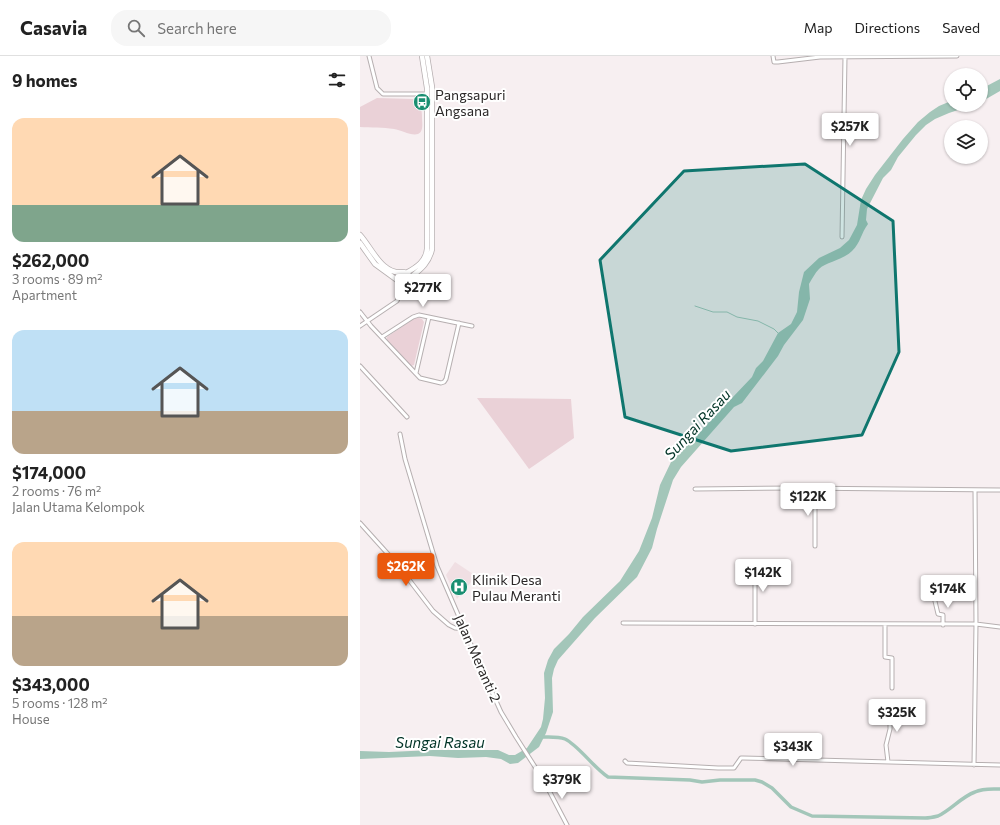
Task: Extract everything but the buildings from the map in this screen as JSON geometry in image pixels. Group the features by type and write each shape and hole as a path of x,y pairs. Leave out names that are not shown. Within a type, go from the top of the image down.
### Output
{"main road":[{"path":"398,280 398,275 414,268 423,261 427,254 427,94 422,56"},
{"path":"360,242 375,264 403,285 408,283 410,278 424,267 432,249 432,88 427,56"},
{"path":"360,235 379,261 392,271 409,275 410,278"}],"street":[{"path":"369,56 377,88 383,94 427,94"},
{"path":"773,56 774,62 810,57 957,56"},
{"path":"842,237 844,57"},
{"path":"360,326 397,301 403,285"},
{"path":"360,312 367,322 420,378 440,382 444,382 446,379 459,323"},
{"path":"382,338 413,317 419,315 472,326"},
{"path":"416,373 429,317"},
{"path":"360,366 406,417"},
{"name":"Jalan Meranti 2","path":"400,434 405,459 437,566 502,712 544,781 567,825"},
{"path":"695,489 815,488 1000,490"},
{"path":"815,488 815,546"},
{"path":"974,765 976,624 975,490"},
{"path":"360,523 397,564 434,611 449,625 455,628 464,629"},
{"path":"755,563 755,624"},
{"path":"934,597 938,614 943,615 943,625"},
{"path":"623,623 976,624 1000,627"},
{"path":"885,624 885,657 892,658 892,688"},
{"path":"888,762 886,745 890,729 890,704"},
{"path":"625,761 627,763 718,768 734,768 741,758 1000,765"}],"highlighted area":[{"path":"805,164 893,221 899,352 862,435 731,451 625,417 600,260 684,171"}],"shaded area":[{"path":"1000,79 1000,91 988,98 988,85"},
{"path":"377,98 413,99 420,106 422,111 422,127 420,133 412,134 390,128 360,127 360,107"},
{"path":"944,104 944,112 952,112 935,119 926,125 898,157 891,170 883,178 867,209 866,220 868,224 855,248 839,259 826,264 814,276 809,284 810,299 803,320 784,345 778,356 742,403 734,407 681,467 673,480 652,548 637,577 595,618 558,660 552,678 553,712 546,733 539,747 518,763 510,764 501,759 486,757 458,758 430,756 360,759 360,751 389,752 498,750 509,755 515,755 527,748 541,727 543,719 545,698 544,673 548,660 554,649 583,617 620,581 639,551 652,518 660,485 671,462 752,377 756,368 763,361 778,333 791,324 797,312 799,292 804,272 819,258 840,248 849,240 857,225 861,200 875,175 918,122"},
{"path":"416,317 422,319 424,322 414,365 411,366 386,341 387,337"},
{"path":"477,398 571,399 574,438 529,469"},
{"name":"Klinik Desa Pulau Meranti","path":"455,562 476,576 457,599 446,575"}],"waterway":[{"path":"695,306 713,312 727,312 737,317 758,321 774,329 778,333"},
{"path":"540,737 556,737 565,739 575,746 608,777 690,780 702,782 720,780 755,780 772,788 791,807 812,816 930,818 938,816 970,794 981,790 1000,789"}],"place":[{"name":"Pangsapuri Angsana","path":"422,102"},
{"name":"Klinik Desa Pulau Meranti","path":"459,587"}],"water label":[{"name":"Sungai Rasau","path":"697,424"},
{"name":"Sungai Rasau","path":"440,742"}]}
